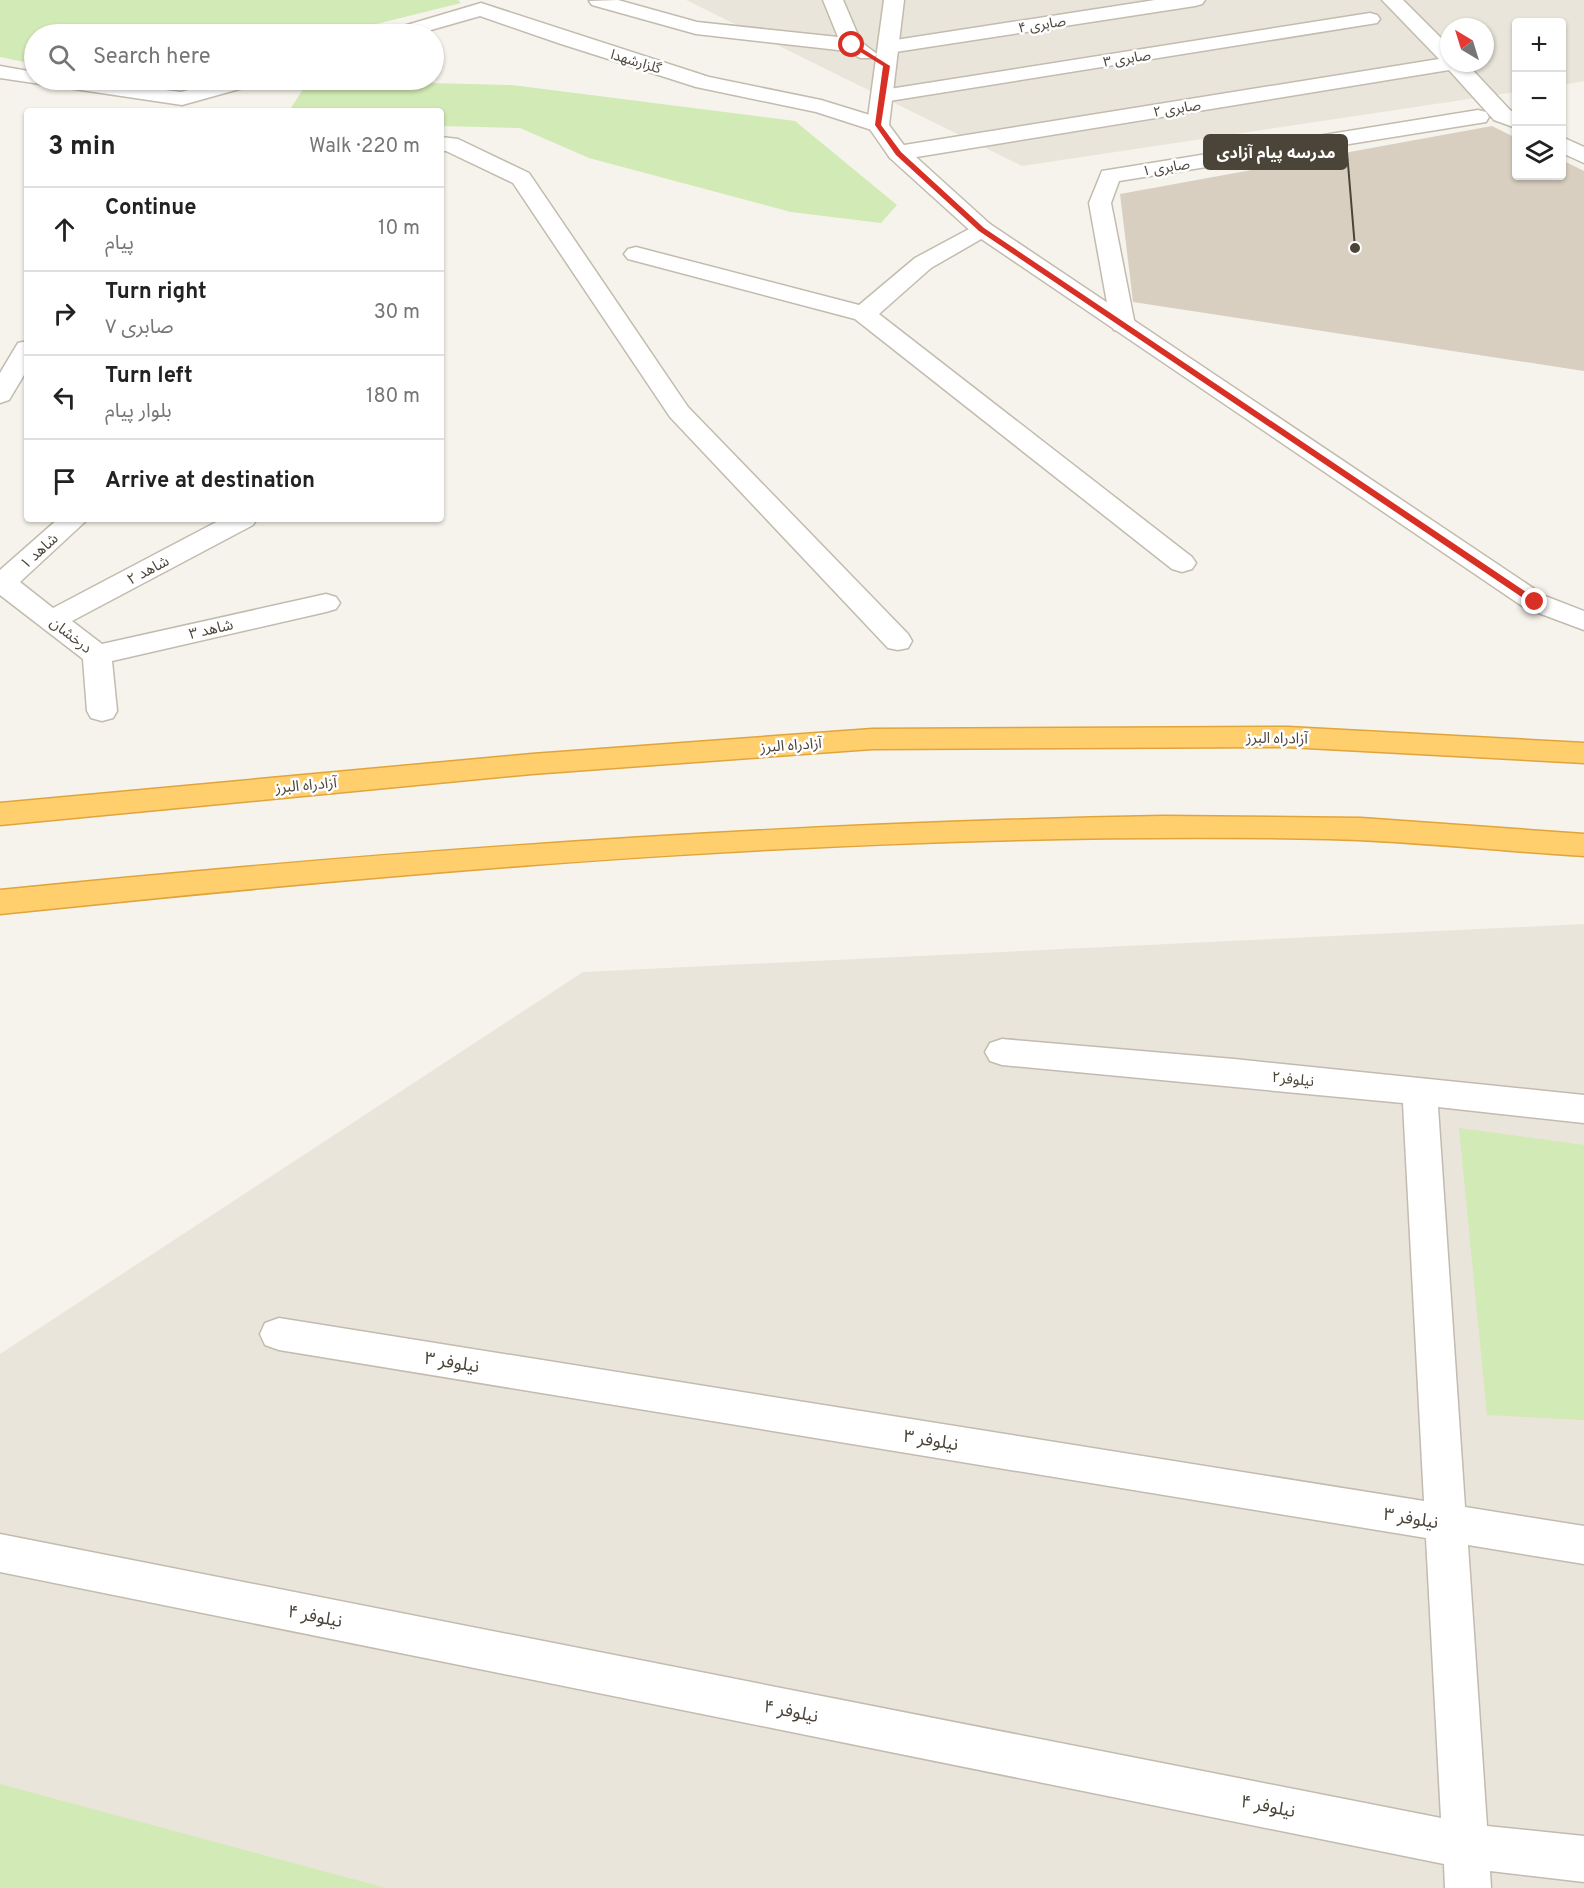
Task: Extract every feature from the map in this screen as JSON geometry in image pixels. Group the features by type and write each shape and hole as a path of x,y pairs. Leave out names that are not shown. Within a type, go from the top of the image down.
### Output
{"highway":[{"name":"آزادراه البرز","path":"0,814 532,764 872,740 1288,737 1584,753"},
{"path":"0,902 221,878 633,847 993,831 1332,828 1584,845"}],"street":[{"path":"833,0 852,45"},
{"path":"894,0 884,96 878,125 898,153 982,230 1535,602 1584,621"},
{"name":"صابری ۴","path":"888,57 1195,0"},
{"path":"1392,0 1440,49"},
{"path":"599,1 696,28 852,45 888,57"},
{"name":"گلزارشهدا","path":"424,24 482,3 565,39 704,82 821,107 878,125"},
{"name":"صابری ۳","path":"884,96 1370,19"},
{"name":"صابری ۲","path":"898,153 1440,65"},
{"path":"0,72 24,76"},
{"path":"1463,72 1502,115 1512,120"},
{"path":"95,90 183,107 223,90"},
{"name":"صابری ۱","path":"1123,325 1100,203 1110,176 1478,117"},
{"path":"444,144 450,144 521,178 679,412 898,641"},
{"path":"1566,146 1584,156"},
{"path":"864,314 923,263 982,230"},
{"path":"636,254 864,314 1182,563"},
{"path":"0,394 24,353"},
{"name":"شاهد ۱","path":"2,583 71,522"},
{"name":"شاهد ۲","path":"52,620 237,522"},
{"name":"درخشان","path":"2,583 97,655 102,711"},
{"name":"شاهد ۳","path":"97,655 326,603"},
{"name":"۲نیلوفر","path":"1002,1052 1234,1072 1584,1109"},
{"path":"1420,1093 1468,1888"},
{"name":"نیلوفر ۳","path":"279,1334 1584,1545"},
{"name":"نیلوفر ۴","path":"0,1553 1467,1846 1584,1859"}],"shaded area":[{"path":"686,0 1584,0 1584,81 1566,84 1566,18 1512,18 1512,93 1022,166"},
{"path":"1584,924 1584,1888 0,1888 0,1354 583,972"}],"green space":[{"path":"0,0 458,0 461,3 376,24 24,24 24,62 0,57"},
{"path":"444,83 512,85 795,121 897,205 881,223 791,212 589,158 520,128 444,126 444,108 291,108 303,90 444,90"},
{"path":"1459,1128 1584,1145 1584,1420 1487,1415"},
{"path":"0,1784 386,1888 0,1888"}],"building":[{"path":"1492,126 1512,136 1512,180 1566,180 1566,162 1584,171 1584,371 1133,302 1120,194"}],"place":[{"name":"مدرسه پیام آزادی","path":"1355,248"}],"route":[{"path":"852,45 886,66 884,96 878,125 898,153 982,230 1535,602"}]}
